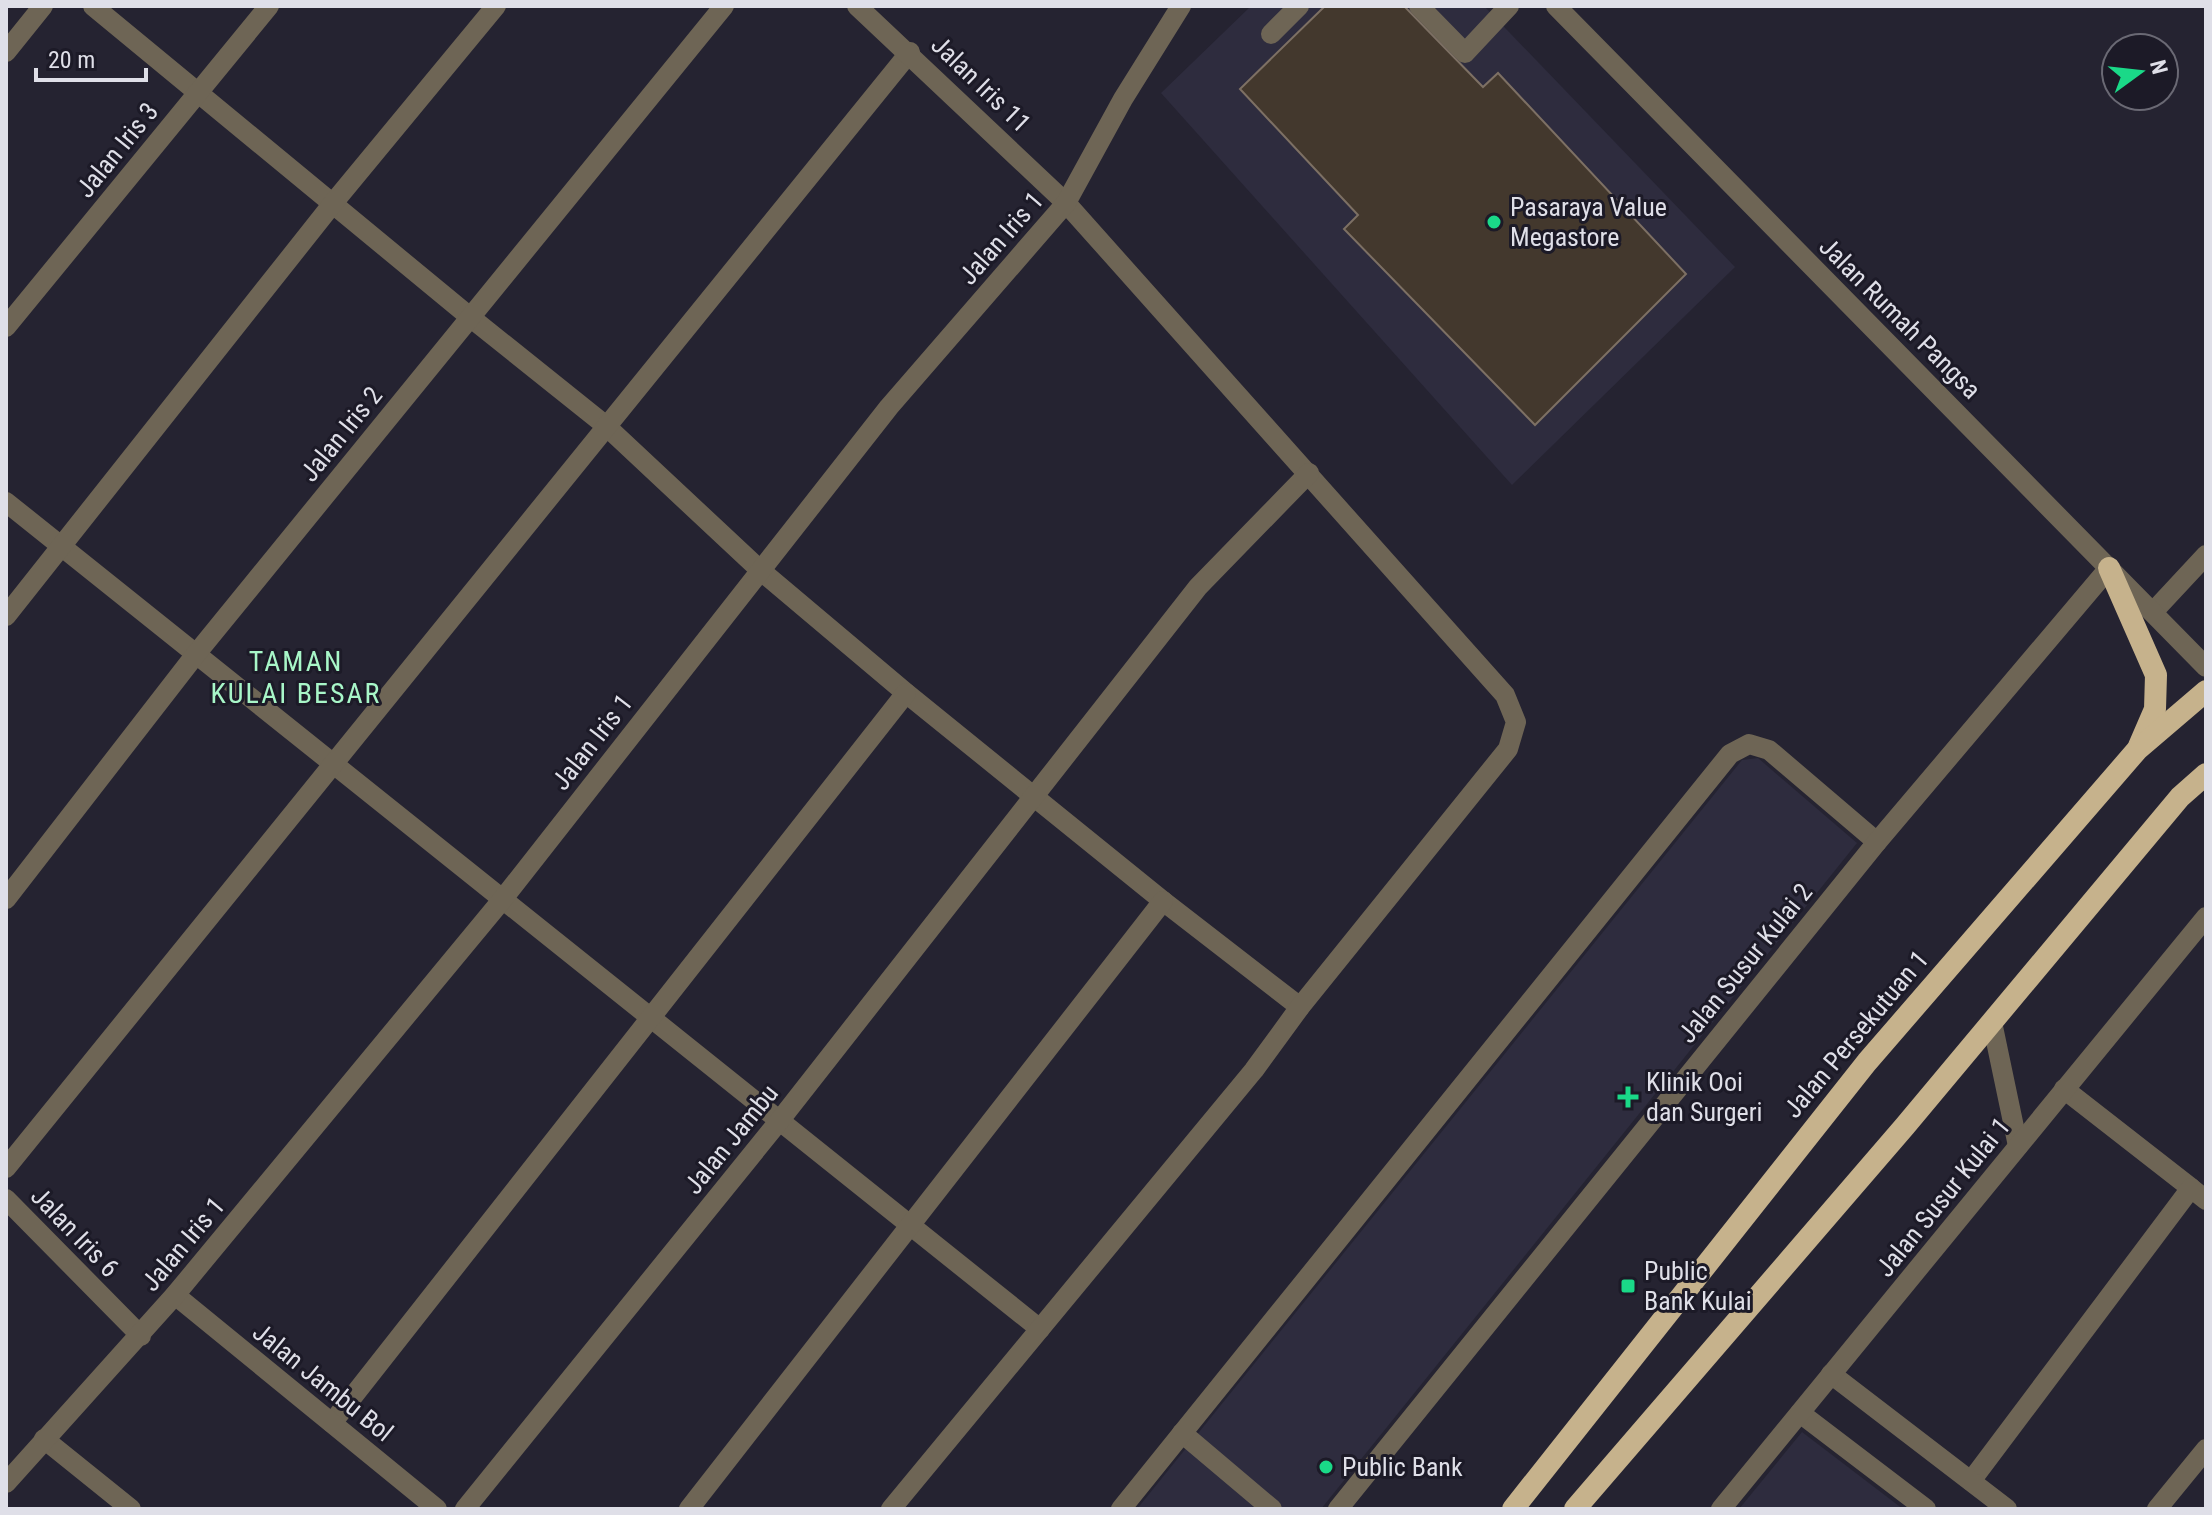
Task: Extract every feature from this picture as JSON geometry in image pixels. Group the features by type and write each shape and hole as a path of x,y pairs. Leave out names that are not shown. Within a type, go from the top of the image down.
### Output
{"highway":[{"path":"2109,568 2145,643 2156,675 2155,709 2137,750"},
{"name":"Jalan Persekutuan 1","path":"1513,1509 1867,1062 2137,750 2206,691"},
{"path":"1575,1509 1992,1022 2180,797 2206,774"}],"street":[{"path":"6,52 43,6"},
{"path":"93,6 605,425 760,570 906,693 1035,799 1300,1007 1254,1070 891,1509"},
{"name":"Jalan Iris 3","path":"6,327 269,6"},
{"path":"6,616 334,202 496,6"},
{"name":"Jalan Iris 2","path":"6,899 196,654 724,6"},
{"name":"Jalan Iris 11","path":"857,6 910,52 1066,203 1505,695 1516,722 1508,749 1300,1007"},
{"name":"Jalan Iris 1","path":"6,1483 175,1295 502,900 889,407 1066,203 1123,99 1181,6"},
{"path":"1271,34 1299,6"},
{"path":"1419,6 1465,53 1509,6"},
{"name":"Jalan Rumah Pangsa","path":"1556,6 2206,667"},
{"path":"6,1168 335,766 605,425 910,52"},
{"name":"Jalan Jambu","path":"465,1509 780,1120 1035,799 1198,587 1309,473"},
{"path":"6,502 1040,1329"},
{"path":"2153,612 2206,555"},
{"name":"Jalan Susur Kulai 2","path":"1338,1509 1877,842 2109,568"},
{"path":"332,1423 906,693"},
{"path":"1121,1509 1730,754 1749,744 1769,750 1877,842"},
{"path":"689,1509 1163,901"},
{"name":"Jalan Susur Kulai 1","path":"1721,1509 2206,917"},
{"path":"1992,1022 2018,1146"},
{"path":"1971,1481 2199,1194 2064,1089"},
{"name":"Jalan Iris 6","path":"6,1199 141,1336"},
{"name":"Jalan Jambu Bol","path":"175,1295 437,1509"},
{"path":"1831,1374 2007,1509"},
{"path":"1800,1413 1926,1509"},
{"path":"1182,1433 1272,1509"},
{"path":"44,1439 131,1509"},
{"path":"2157,1509 2206,1449"}],"shaded area":[{"name":"Pasaraya Value Megastore","path":"1251,6 1484,6 1735,267 1512,485 1161,93"},
{"path":"1758,758 1857,843 1321,1509 1137,1509 1742,760"},
{"path":"1802,1432 1903,1509 1739,1509"}],"building":[{"name":"Pasaraya Value Megastore","path":"1325,6 1404,6 1483,87 1498,73 1686,274 1535,425 1344,229 1358,215 1240,89"}],"place":[{"name":"Pasaraya Value Megastore","path":"1494,222"},
{"name":"Klinik Ooi dan Surgeri","path":"1628,1097"},
{"name":"Public Bank Kulai","path":"1628,1286"},
{"name":"Public Bank","path":"1326,1467"}],"district":[{"name":"TAMAN KULAI BESAR","path":"296,677"}]}
